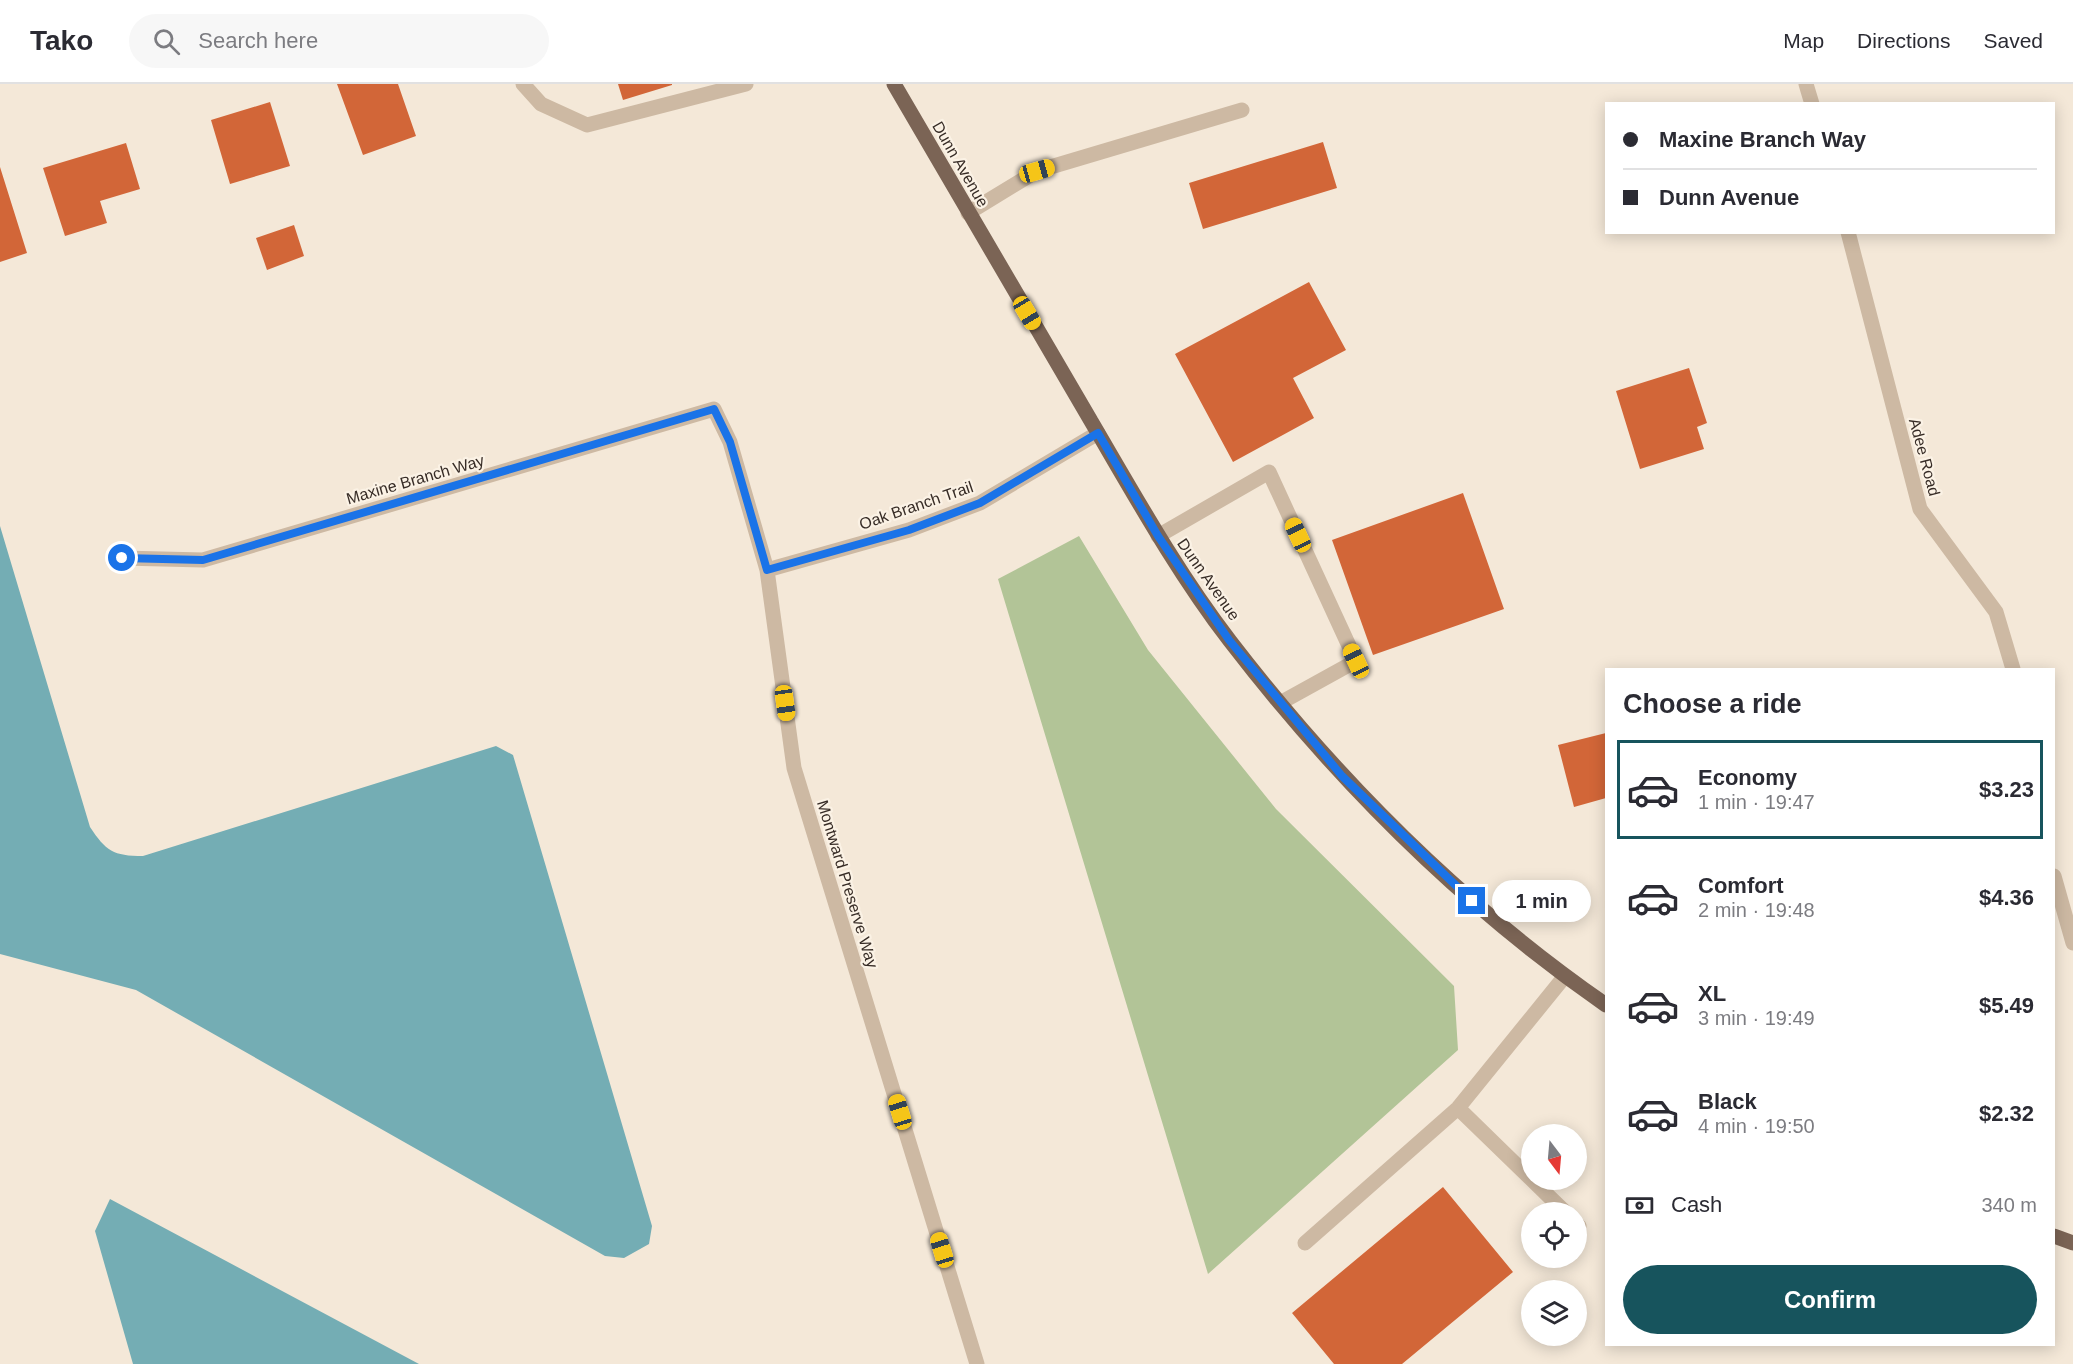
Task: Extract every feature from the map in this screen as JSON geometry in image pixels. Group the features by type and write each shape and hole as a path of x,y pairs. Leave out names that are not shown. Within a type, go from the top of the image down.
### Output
{"main road":[{"name":"Dunn Avenue","path":"894,84 1158,536 1229,640 1342,776 1415,848 1486,914 1605,1004"},
{"path":"2055,1236 2073,1243"}],"street":[{"path":"524,84 541,104 587,125 746,84"},
{"path":"1806,84 1811,102"},
{"path":"968,213 1037,171 1242,110"},
{"name":"Adee Road","path":"1849,234 1920,509 1996,612 2013,668"},
{"name":"Maxine Branch Way","path":"122,558 203,560 714,409"},
{"name":"Montward Preserve Way","path":"714,409 730,442 767,570 794,768 977,1364"},
{"name":"Oak Branch Trail","path":"767,570 909,530 980,503 1098,433"},
{"path":"1158,536 1269,472 1356,661 1281,703"},
{"path":"2055,880 2073,943"},
{"path":"1305,1243 1458,1108 1565,976"},
{"path":"1458,1108 1554,1202"}],"green space":[{"path":"1079,536 1148,650 1276,809 1454,986 1458,1050 1208,1274 998,579"}],"water":[{"path":"0,526 90,827 106,847 117,853 143,856 496,746 513,755 652,1226 649,1244 624,1258 605,1256 136,990 0,954"},
{"path":"110,1199 419,1364 133,1364 95,1231"}],"building":[{"path":"337,84 398,84 416,136 363,155"},
{"path":"618,84 672,84 672,85 623,100"},
{"path":"270,102 290,166 230,184 211,120"},
{"path":"1323,142 1337,188 1203,229 1189,183"},
{"path":"126,143 140,189 100,201 107,223 65,236 43,168"},
{"path":"0,167 27,253 0,262"},
{"path":"294,225 304,256 267,270 256,238"},
{"path":"1309,282 1346,350 1293,378 1314,418 1233,462 1175,354"},
{"path":"1689,368 1707,423 1697,427 1704,449 1640,469 1616,391"},
{"path":"1463,493 1504,609 1373,655 1332,540"},
{"path":"1605,733 1605,798 1574,807 1558,745"},
{"path":"1443,1187 1513,1272 1402,1364 1334,1364 1292,1313"}],"route":[{"path":"122,558 203,560 714,409 730,442 767,570 909,530 980,503 1098,433 1158,536 1229,640 1342,776 1472,901"}]}
